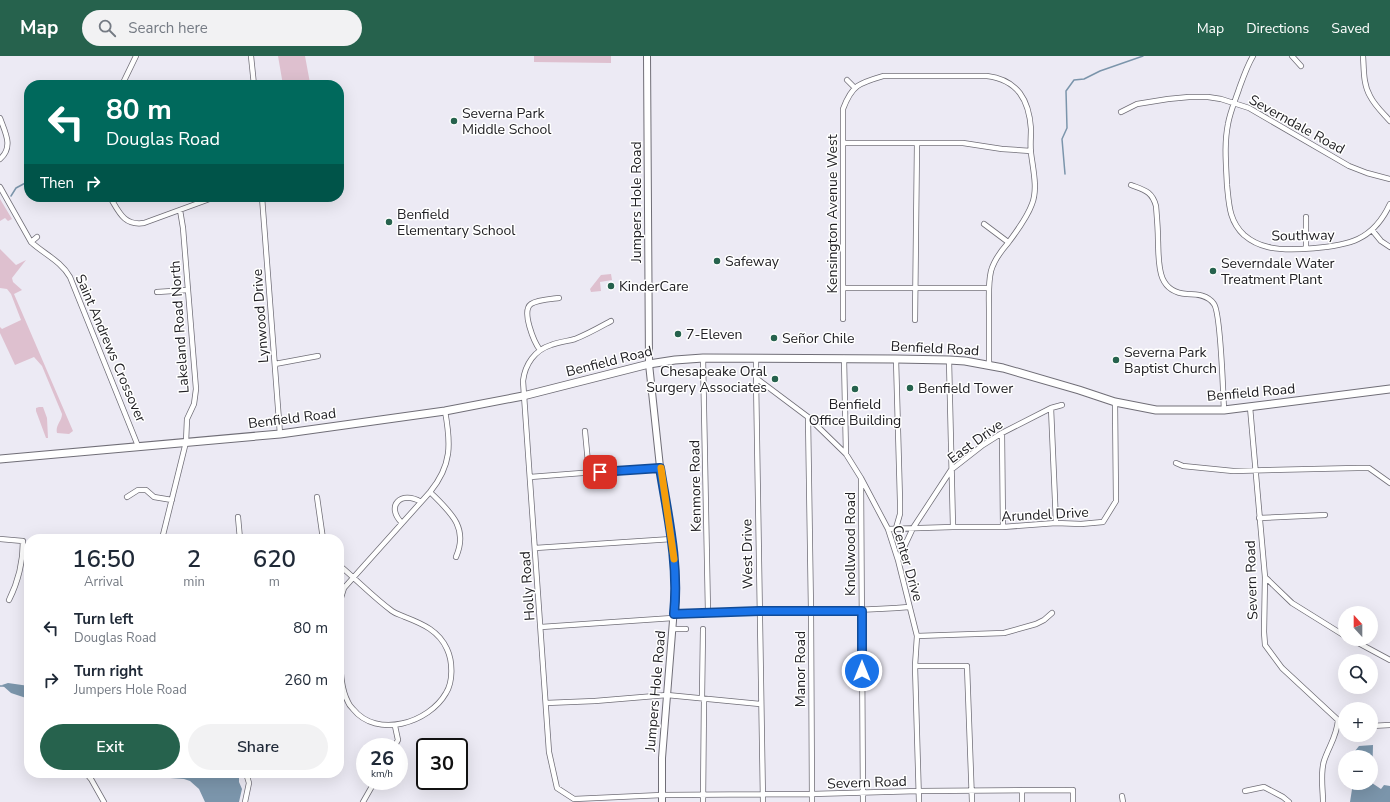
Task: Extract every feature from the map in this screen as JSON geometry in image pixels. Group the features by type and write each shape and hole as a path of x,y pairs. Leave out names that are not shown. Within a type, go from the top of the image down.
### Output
{"main road":[{"name":"Benfield Road","path":"0,459 280,434 445,411 523,396 649,364 673,360 704,358 949,360 989,365 1079,390 1115,402 1156,410 1224,410 1390,389"}],"street":[{"path":"124,80 136,56"},
{"path":"251,56 253,80"},
{"name":"Jumpers Hole Road","path":"647,56 649,364 660,468 672,540 676,578 662,758 662,802"},
{"name":"Southway","path":"1253,56 1246,69 1228,124 1225,162 1228,204 1233,220 1245,236 1258,244 1278,249 1346,244 1357,240 1372,230 1383,218 1390,204"},
{"path":"1292,56 1301,66"},
{"path":"1362,56 1364,80 1367,90 1371,99 1390,121"},
{"path":"847,80 854,87 868,80 883,76 994,77 1015,88 1026,102 1030,125 1035,189 1034,200 1026,216 995,260 991,271 989,288 989,365"},
{"name":"Kensington Avenue West","path":"843,319 843,109 854,87"},
{"name":"Severndale Road","path":"1121,112 1137,104 1189,97 1208,97 1234,103 1250,108 1349,166 1367,173 1390,179"},
{"path":"0,118 8,145 5,153 0,159"},
{"path":"843,143 963,143 1002,149 1031,151"},
{"path":"915,320 914,287 917,143"},
{"path":"1131,185 1149,192 1155,201 1160,272 1166,285 1177,292 1200,294 1215,305 1219,332 1224,410"},
{"name":"Saint Andrews Crossover","path":"0,187 31,242 62,267 70,277 138,446"},
{"path":"113,202 119,213 133,224 144,223 202,202"},
{"name":"Lynwood Drive","path":"262,202 280,434"},
{"name":"Lakeland Road North","path":"163,534 186,442 187,419 194,404 196,389 183,228 180,210"},
{"path":"1306,217 1306,248"},
{"path":"984,224 1008,242"},
{"path":"1372,230 1381,241 1390,247"},
{"path":"31,242 37,237"},
{"path":"843,288 989,288"},
{"path":"157,292 188,290"},
{"path":"559,298 533,303 528,308 527,314 531,331 540,350 553,344 575,339 611,321"},
{"name":"Holly Road","path":"540,350 531,359 525,370 523,396 549,752 556,788 574,800"},
{"path":"275,364 318,356"},
{"name":"Kenmore Road","path":"704,358 708,612"},
{"path":"756,358 756,378"},
{"path":"844,358 846,454"},
{"path":"896,359 900,501 900,514 896,528"},
{"path":"949,360 953,526"},
{"name":"Center Drive","path":"756,378 808,417 846,454 861,478 888,529 898,560 917,636 915,666 919,802"},
{"name":"West Drive","path":"756,378 762,802"},
{"name":"Arundel Drive","path":"888,529 953,526 1003,527 1056,523 1082,524 1103,522 1116,501 1115,402"},
{"name":"East Drive","path":"898,560 913,528 951,470 983,445 1002,433 1051,408 1062,405"},
{"name":"Severn Road","path":"1250,407 1265,577 1265,645 1282,668 1338,720"},
{"path":"1051,408 1056,523"},
{"path":"344,588 430,492 442,476 447,460 448,441 445,411"},
{"name":"Manor Road","path":"808,417 812,611 812,802"},
{"path":"585,431 589,473"},
{"path":"1002,433 1003,527"},
{"path":"1176,462 1182,466 1233,472 1369,468 1390,483"},
{"path":"530,478 660,468"},
{"name":"Knollwood Road","path":"861,478 864,802"},
{"path":"127,497 138,490 146,490 154,497 172,500"},
{"path":"430,492 451,513 458,525 461,540 456,558"},
{"path":"317,497 322,534"},
{"path":"402,523 396,514 395,508 397,502 405,497 410,497 421,502"},
{"path":"1259,518 1325,515"},
{"path":"238,517 240,534"},
{"path":"0,539 23,541 21,569 17,584 9,600"},
{"path":"535,548 672,540"},
{"path":"344,569 393,612 424,624 435,632 447,649 451,663 451,679 447,693 436,705 418,718 395,726 376,724 360,717 348,703 344,689"},
{"path":"1265,577 1292,603 1338,632"},
{"path":"541,627 708,612 862,611 909,607"},
{"path":"917,636 1004,633 1036,624 1044,620 1052,613"},
{"path":"673,629 686,629"},
{"path":"703,629 704,802"},
{"path":"1364,646 1390,660"},
{"path":"915,666 967,666 972,802"},
{"path":"546,703 595,701 667,695 760,704"},
{"path":"1378,726 1390,725"},
{"path":"395,726 398,738"},
{"path":"1323,802 1322,773 1324,762 1338,731"},
{"path":"90,778 104,802"},
{"path":"245,802 249,783 248,778"},
{"path":"1245,791 1264,788 1283,797 1289,802"},
{"path":"363,802 370,790"},
{"name":"Severn Road","path":"574,800 662,795 1073,790 1073,802"},
{"path":"1022,791 1022,802"},
{"path":"630,796 630,802"}],"shaded area":[{"path":"278,56 305,56 309,80 282,80"},
{"path":"534,56 611,56 611,63 534,62"},
{"path":"0,199 12,219 8,221 5,218 0,221"},
{"path":"0,249 16,265 26,260 12,278 13,282 22,290 14,294 73,431 69,434 57,433 57,428 62,414 42,366 34,357 15,365 0,333 0,327 2,329 21,320 11,294 7,289 0,288"},
{"path":"611,274 612,280 600,282 601,291 591,292 590,289 601,275"},
{"path":"43,407 47,418 48,438 46,438 36,411 36,408"}],"water":[{"path":"8,683 24,685 24,697 11,693 2,685"},
{"path":"1373,745 1373,750 1356,750 1359,746"},
{"path":"170,778 239,778 242,789 239,802 205,802 199,789 190,781"},
{"path":"1384,785 1390,786 1390,802 1350,802 1352,790 1378,790 1378,787 1381,789"}],"waterway":[{"path":"1065,174 1062,139 1067,128 1066,91 1074,80 1084,79 1100,71 1143,56"},
{"path":"11,196 16,188 24,184"}],"slow traffic":[{"path":"661,468 674,559"}],"place":[{"name":"Severna Park Middle School","path":"454,121"},
{"name":"Benfield Elementary School","path":"389,222"},
{"name":"Safeway","path":"717,261"},
{"name":"Severndale Water Treatment Plant","path":"1213,271"},
{"name":"KinderCare","path":"611,286"},
{"name":"7-Eleven","path":"678,334"},
{"name":"Señor Chile","path":"774,338"},
{"name":"Severna Park Baptist Church","path":"1116,360"},
{"name":"Chesapeake Oral Surgery Associates","path":"775,379"},
{"name":"Benfield Tower","path":"910,388"},
{"name":"Benfield Office Building","path":"855,389"}],"route":[{"path":"600,472 660,468 675,568 676,592 674,614 759,611 862,611 862,671"}]}
